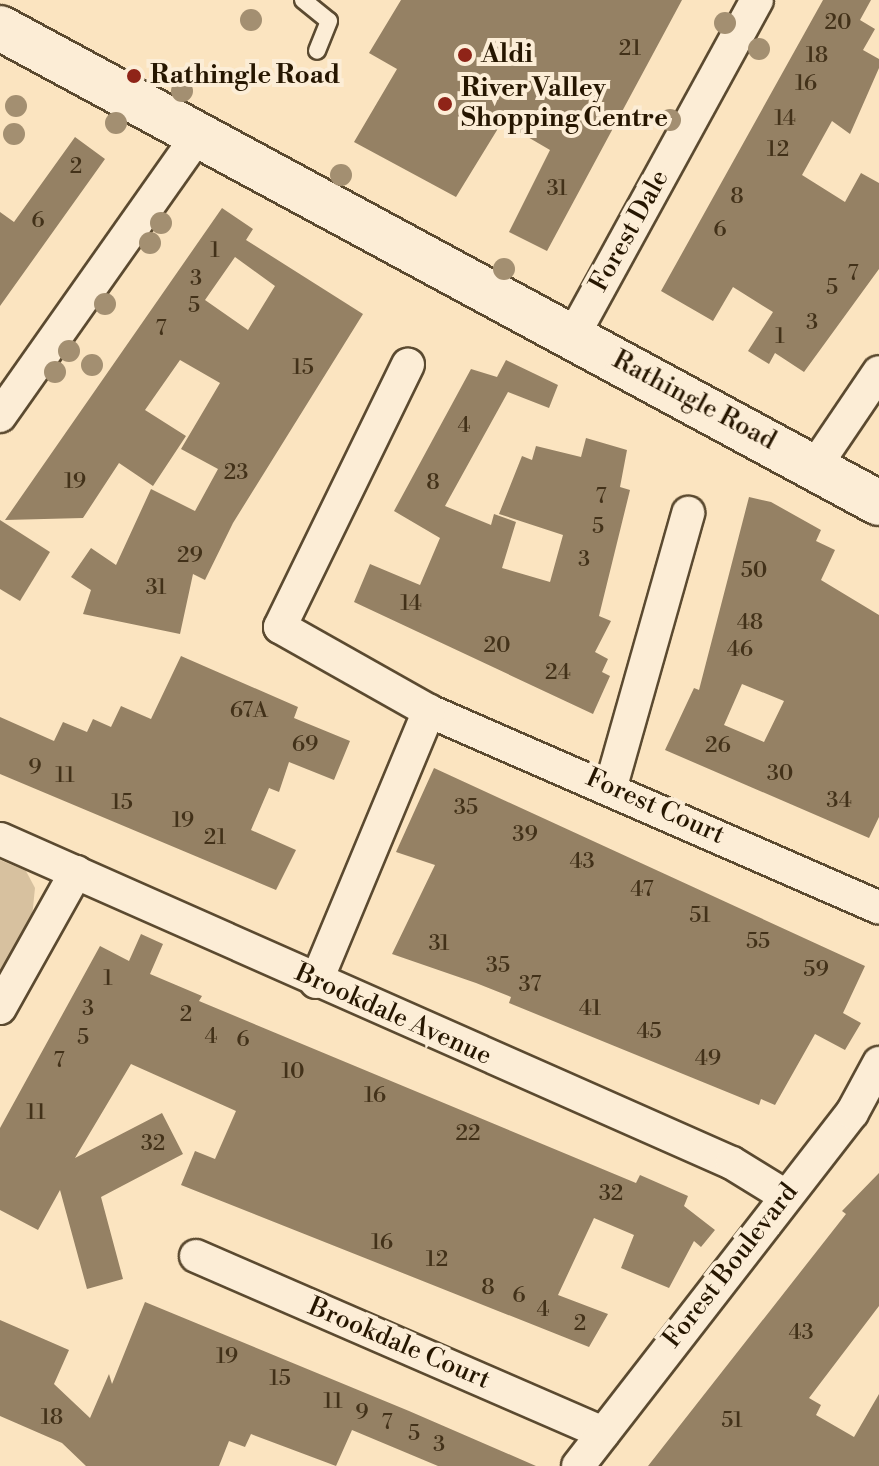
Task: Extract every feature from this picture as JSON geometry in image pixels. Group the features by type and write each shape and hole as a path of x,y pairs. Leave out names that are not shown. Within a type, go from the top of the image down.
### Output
{"street":[{"name":"Forest Dale","path":"573,336 757,0"},
{"name":"Rathingle Road","path":"0,28 816,465 879,503"},
{"path":"0,416 199,134"},
{"name":"Forest Court","path":"408,365 280,627 429,711 611,786 879,908"},
{"path":"816,465 879,372"},
{"path":"611,786 688,513"},
{"path":"316,982 429,711"},
{"name":"Brookdale Avenue","path":"0,839 316,982 732,1163 784,1195"},
{"path":"0,1008 76,872"},
{"name":"Forest Boulevard","path":"578,1466 784,1195 852,1113 879,1063"},
{"name":"Brookdale Court","path":"196,1256 603,1433"}],"lane":[{"path":"303,0 329,21 317,51"}],"shaded area":[{"path":"0,860 26,871 35,888 32,917 0,977"}],"building":[{"path":"401,0 682,0 547,251 509,232 550,150 502,122 456,197 354,142 397,69 369,53"},
{"path":"823,0 871,0 860,20 875,29 863,50 879,59 879,68 850,134 832,121 802,175 845,202 861,173 879,183 879,269 804,372 775,353 769,364 748,351 773,312 733,287 713,321 661,291"},
{"path":"75,137 105,159 0,306 0,212 14,222"},
{"path":"222,208 253,229 246,240 363,314 233,523 205,580 193,574 180,634 83,614 91,590 71,577 91,548 116,565 151,489 195,511 218,469 181,449 220,383 180,360 145,410 186,436 153,486 119,463 83,518 5,520","holes":["235,257 275,286 248,330 205,300"]},
{"path":"506,360 558,385 549,408 508,392 445,506 491,525 494,514 516,522 502,568 550,582 563,535 499,514 522,456 532,460 536,446 581,457 586,438 627,450 620,487 630,490 599,616 611,621 595,652 608,659 602,672 610,676 593,714 354,602 370,564 420,585 440,538 394,511 471,369 497,377"},
{"path":"749,497 771,502 821,530 816,541 835,550 821,580 879,615 879,817 869,838 665,750 694,688 699,690","holes":["742,684 784,701 764,742 724,725"]},
{"path":"0,520 50,552 20,601 0,589"},
{"path":"181,656 298,707 294,718 350,741 334,780 289,762 279,792 269,788 251,830 296,850 276,890 0,774 0,717 54,741 63,722 87,732 93,719 111,727 121,706 151,719"},
{"path":"434,768 865,966 843,1013 861,1023 845,1050 815,1034 775,1105 761,1099 759,1105 509,1003 511,997 392,954 435,865 396,852"},
{"path":"141,934 163,944 150,974 202,996 199,1001 636,1183 640,1175 688,1196 684,1206 715,1230 701,1247 694,1241 669,1288 621,1268 634,1235 594,1218 558,1295 608,1314 589,1347 181,1185 195,1151 215,1159 236,1111 131,1064 75,1158 162,1113 183,1154 101,1197 123,1279 87,1289 60,1190 38,1230 0,1210 0,1128 100,946 129,961"},
{"path":"879,1173 879,1306 809,1398 821,1405 816,1415 854,1437 879,1394 879,1466 648,1466 846,1214 842,1211"},
{"path":"145,1302 536,1466 438,1466 352,1430 336,1466 251,1434 245,1447 229,1441 219,1466 86,1466 62,1443 0,1416 0,1320 69,1350 54,1384 90,1418 109,1374 112,1384"}],"place":[{"name":"Aldi","path":"465,55"},
{"name":"Rathingle Road","path":"134,76"},
{"name":"River Valley Shopping Centre","path":"445,104"}]}
